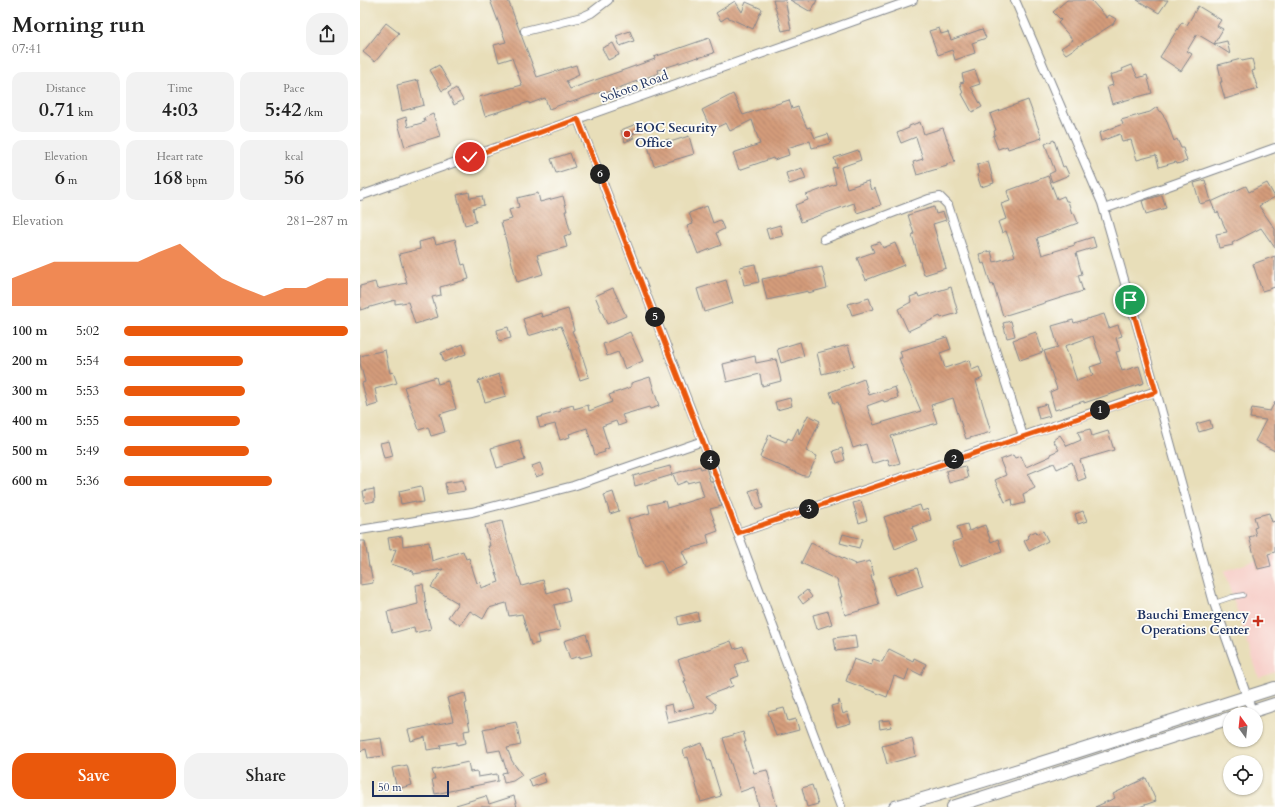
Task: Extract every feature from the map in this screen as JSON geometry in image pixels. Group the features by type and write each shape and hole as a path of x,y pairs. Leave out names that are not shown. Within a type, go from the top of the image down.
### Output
{"street":[{"path":"525,30 582,17 591,13 608,0"},
{"name":"Sokoto Road","path":"361,194 913,0"},
{"path":"1015,0 1104,209 1214,604 1247,697 1248,707"},
{"path":"578,119 703,441 841,807"},
{"path":"1104,209 1275,148"},
{"path":"824,239 929,199 940,197 948,205 1023,436"},
{"path":"738,533 1156,392"},
{"path":"360,530 472,512 572,486 703,441"},
{"path":"895,807 1049,761 1275,688"},
{"path":"1263,708 1275,704"},
{"path":"953,807 1223,720"}],"lane":[{"path":"1214,604 1232,597 1243,595"}],"shaded area":[{"name":"Bauchi Emergency Operations Center","path":"1275,554 1275,672 1259,678 1224,571"}],"building":[{"path":"490,0 508,0 537,77 576,65 579,75 566,81 570,89 709,38 714,53 658,70 659,73 605,93 604,91 549,109 545,98 485,116 479,97 522,85 512,58 499,62 494,45 506,42"},
{"path":"773,0 785,0 791,29 782,31"},
{"path":"790,0 817,0 811,12"},
{"path":"1067,0 1091,0 1107,18 1109,15 1116,19 1113,24 1066,54 1061,48 1073,40 1058,23 1061,20 1053,12"},
{"path":"1137,0 1168,0 1159,13"},
{"path":"735,1 742,12 746,2 762,9 753,29 727,17 721,21 716,13"},
{"path":"1198,6 1221,20 1217,26 1223,29 1214,44 1197,34 1187,51 1192,54 1181,71 1160,57 1182,22 1187,25"},
{"path":"386,23 399,33 375,62 363,52"},
{"path":"939,28 941,34 948,32 951,40 982,29 986,38 972,43 975,53 955,60 952,50 938,55 929,31"},
{"path":"630,31 634,41 620,46 616,36"},
{"path":"1227,41 1230,54 1214,44"},
{"path":"613,43 619,55 608,60 602,48"},
{"path":"1241,59 1242,61 1252,59 1255,70 1252,71 1258,89 1225,99 1220,82 1222,82 1218,65"},
{"path":"439,65 451,86 442,91 430,70"},
{"path":"1132,65 1138,78 1147,75 1152,93 1112,104 1107,87 1113,85 1110,75 1123,71 1122,69"},
{"path":"975,70 980,84 971,87 982,107 972,112 962,94 960,83 964,82 962,74"},
{"path":"418,80 424,105 402,111 397,85"},
{"path":"456,88 463,100 454,105 448,93"},
{"path":"733,94 743,115 789,100 792,109 798,107 807,128 810,127 815,138 828,134 831,143 812,148 810,141 787,148 789,155 774,160 773,158 739,170 733,153 760,144 752,120 730,131 726,123 711,130 702,110"},
{"path":"1028,100 1042,138 1008,149 1007,146 998,149 993,136 995,135 994,131 996,130 990,114"},
{"path":"1157,107 1166,119 1174,141 1177,139 1181,148 1183,148 1187,161 1177,164 1176,162 1159,167 1156,155 1137,160 1131,140 1122,142 1120,134 1101,141 1099,133 1123,124 1121,120 1150,112"},
{"path":"433,114 440,136 405,147 397,120 406,117 408,127 425,122 424,118"},
{"path":"641,122 644,130 632,134 634,138 625,142 621,130"},
{"path":"920,122 924,134 943,128 955,162 917,175 913,162 923,159 916,137 901,143 897,133"},
{"path":"689,136 694,154 654,166 648,146 669,139 670,142"},
{"path":"1054,140 1063,167 1065,166 1069,175 1052,182 1049,174 1055,171 1045,144"},
{"path":"858,150 861,160 841,167 847,188 868,181 871,190 875,188 881,205 857,213 854,203 801,222 795,205 808,200 806,195 836,184 832,168 837,167 834,158"},
{"path":"570,153 575,167 556,173 551,159"},
{"path":"988,161 994,183 981,187 977,175 979,174 977,165"},
{"path":"802,168 806,179 789,184 786,173"},
{"path":"1048,176 1057,199 1064,196 1066,201 1068,201 1072,214 1074,213 1078,223 1037,238 1042,255 1075,245 1074,243 1093,237 1096,247 1076,253 1082,274 1078,275 1083,291 1003,316 993,284 991,285 984,263 982,264 979,254 991,251 994,262 1015,256 1006,231 1002,233 998,222 1006,219 1001,204 1010,201 1007,191"},
{"path":"1205,180 1211,201 1200,204 1194,183"},
{"path":"1267,183 1275,197 1259,206 1275,229 1275,248 1261,228 1232,243 1233,245 1219,248 1216,234 1227,232 1218,212 1216,213 1211,202 1246,186 1249,192"},
{"path":"469,192 470,198 482,196 484,205 473,208 476,222 465,225 457,195"},
{"path":"538,193 540,202 563,196 571,234 564,236 567,247 537,255 543,274 517,282 501,222 512,219 509,210 519,207 517,198"},
{"path":"1162,195 1166,208 1146,214 1142,201"},
{"path":"707,206 713,223 720,220 724,229 716,233 721,245 698,254 687,226 693,224 689,213"},
{"path":"934,207 936,214 943,212 946,220 933,224 946,268 924,275 912,235 914,234 908,215"},
{"path":"780,225 783,236 769,239 766,229"},
{"path":"434,238 436,244 455,239 462,265 465,264 469,279 440,287 441,295 432,297 438,317 415,324 408,302 395,304 395,300 360,310 360,286 375,282 377,289 407,283 399,254 420,249 419,242"},
{"path":"880,242 883,248 895,243 904,265 866,280 857,258 874,252 871,245"},
{"path":"1275,256 1275,287 1262,291 1253,264"},
{"path":"755,264 759,282 744,285 740,267"},
{"path":"822,267 827,288 767,300 762,279"},
{"path":"726,280 733,303 704,312 697,289"},
{"path":"951,287 958,313 941,318 940,316 908,331 898,309 911,302 910,297 918,294 919,297"},
{"path":"613,288 626,316 607,324 595,296"},
{"path":"869,298 873,309 852,315 848,304"},
{"path":"568,309 574,330 572,331 579,346 589,377 580,380 561,326 528,336 523,319 541,313 542,317"},
{"path":"1104,314 1109,328 1118,325 1122,336 1116,338 1120,351 1116,352 1122,371 1139,366 1144,383 1084,403 1084,401 1055,410 1050,392 1057,389 1044,351 1058,347 1052,326 1073,320 1074,323","holes":["1093,336 1102,363 1090,367 1093,375 1077,381 1065,346"]},
{"path":"1011,321 1015,336 1007,338 1003,323"},
{"path":"508,327 511,338 499,341 497,330"},
{"path":"630,332 643,361 625,369 618,352 607,356 603,344"},
{"path":"1036,332 1043,352 1020,360 1013,340"},
{"path":"947,337 951,349 940,353 945,368 969,360 972,370 979,367 983,378 976,381 991,432 966,439 953,398 931,405 937,423 891,436 900,463 890,466 888,459 872,464 866,444 853,448 838,402 834,403 830,392 864,379 869,395 895,387 898,398 884,402 883,400 867,406 874,425 921,411 899,358 902,358 900,351"},
{"path":"800,342 804,356 781,363 777,349"},
{"path":"463,344 466,354 444,362 441,353"},
{"path":"848,345 854,366 822,374 817,353"},
{"path":"385,350 390,373 393,372 397,383 375,389 378,404 368,407 362,383 365,382 360,363 360,356"},
{"path":"755,356 756,363 776,359 781,381 762,386 760,374 727,382 723,364"},
{"path":"499,374 506,396 485,402 478,381"},
{"path":"436,377 438,384 448,381 456,409 440,414 445,432 431,436 428,427 419,430 404,387"},
{"path":"650,377 659,406 650,409 649,407 622,415 626,423 618,426 616,421 602,426 609,448 604,450 605,452 595,455 587,428 569,434 570,437 560,440 555,424 540,428 537,418 561,411 560,409 573,405 574,409 588,405 589,411 612,402 609,395 631,387 631,383"},
{"path":"790,398 792,406 777,410 775,402"},
{"path":"1275,402 1275,451 1255,441 1266,420 1250,418 1252,408 1270,411"},
{"path":"1046,404 1050,416 1039,419 1036,407"},
{"path":"808,415 820,421 806,451 817,456 808,476 804,476 760,457 769,435 786,442 788,438 792,440 798,428 799,434"},
{"path":"1210,420 1212,428 1199,432 1196,424"},
{"path":"1090,429 1092,436 1108,431 1114,450 1080,460 1086,478 1078,481 1072,462 1057,469 1054,463 1028,474 1035,488 1023,494 1025,503 1013,506 1012,499 1005,502 995,480 1006,475 1000,460 1013,455 1015,458 1021,456 1026,467 1051,456 1050,454 1059,450 1053,440 1060,435 1067,446 1081,440 1078,432"},
{"path":"519,440 525,460 497,468 491,448"},
{"path":"389,441 393,456 384,458 380,443"},
{"path":"842,448 845,460 837,463 833,451"},
{"path":"540,463 544,474 536,477 532,466"},
{"path":"670,466 672,475 635,486 633,476"},
{"path":"700,466 701,469 706,467 710,481 712,481 722,506 710,509 718,531 707,535 709,543 682,551 688,564 667,573 661,560 645,567 641,557 639,557 628,519 650,513 648,505 665,501 667,508 704,497 699,480 687,483 687,481 677,485 673,474"},
{"path":"965,466 968,478 949,483 946,471"},
{"path":"463,480 465,491 447,494 445,483"},
{"path":"421,486 424,502 416,503 416,501 401,504 399,491"},
{"path":"758,488 763,508 756,510 749,491"},
{"path":"374,489 375,501 365,503 363,491"},
{"path":"613,492 619,511 610,514 604,495"},
{"path":"861,501 867,520 859,523 853,503"},
{"path":"920,505 922,511 928,509 931,520 912,527 917,540 895,549 884,517"},
{"path":"1083,511 1087,521 1078,524 1075,514"},
{"path":"1269,513 1272,522 1275,521 1275,552 1268,554 1271,566 1258,569 1249,537 1256,535 1254,528 1257,527 1254,517"},
{"path":"502,521 522,586 543,580 547,593 567,587 570,601 554,605 560,630 537,635 539,643 531,645 522,614 509,616 506,603 489,608 483,619 470,611 460,625 448,617 458,603 431,587 443,569 414,574 413,571 391,564 396,549 390,550 388,538 402,536 403,546 429,542 432,561 463,551 466,559 469,558 477,583 480,582 481,588 499,582 488,546 490,546 485,525"},
{"path":"967,524 969,531 985,525 991,542 998,539 1002,552 960,566 952,542 962,539 957,527"},
{"path":"1036,531 1037,534 1043,531 1048,541 1029,551 1024,541 1029,538 1028,535"},
{"path":"843,534 862,539 859,548 840,543"},
{"path":"360,541 365,541 373,583 360,585"},
{"path":"811,543 855,564 854,565 870,561 874,575 871,576 879,605 845,615 837,580 801,563"},
{"path":"917,568 923,586 895,595 889,577"},
{"path":"423,584 427,614 431,629 415,633 414,627 392,633 387,612 418,604 416,585"},
{"path":"807,590 812,597 803,604 798,597"},
{"path":"828,611 832,624 817,629 813,615"},
{"path":"697,612 699,620 679,625 677,617"},
{"path":"586,634 592,655 570,659 564,641"},
{"path":"855,635 857,648 836,651 834,638"},
{"path":"731,641 734,649 743,646 748,660 735,665 739,676 730,679 733,686 706,696 715,704 716,707 714,712 668,723 664,706 672,704 674,712 694,707 678,660"},
{"path":"889,649 913,661 914,658 926,664 921,675 909,669 905,680 894,676 887,697 846,681 854,659 871,665 873,659 882,662"},
{"path":"465,693 467,703 465,704 470,730 464,731 466,743 457,745 457,742 440,745 441,748 427,750 425,737 411,741 408,730 453,721 447,698"},
{"path":"839,700 843,714 847,712 851,723 837,727 831,706 838,704"},
{"path":"784,708 788,721 796,719 799,730 776,736 768,712"},
{"path":"890,720 891,727 880,729 879,721"},
{"path":"516,722 521,745 507,748 512,761 522,775 513,781 504,783 502,773 507,772 500,750 488,752 483,729"},
{"path":"743,732 746,742 744,742 754,773 767,770 777,807 759,807 754,787 740,792 723,738"},
{"path":"381,738 384,756 368,758 366,749 360,751 360,741"},
{"path":"912,738 916,756 887,764 882,746"},
{"path":"702,743 708,761 710,760 721,796 701,802 688,757 685,758 683,750"},
{"path":"468,762 470,772 477,771 478,777 497,774 498,781 435,794 432,779 435,779 432,770"},
{"path":"407,765 412,785 397,789 392,768"},
{"path":"543,773 546,782 532,787 529,779"},
{"path":"1146,778 1156,801 1139,807 1095,807 1115,798 1113,794"},
{"path":"812,785 818,804 807,807 802,788"},
{"path":"486,796 489,804 514,796 517,807 457,807 456,805"}],"place":[{"name":"EOC Security Office","path":"627,134"},
{"name":"Bauchi Emergency Operations Center","path":"1258,621"}],"route":[{"path":"470,157 578,119 738,533 1156,392 1130,300"}]}
